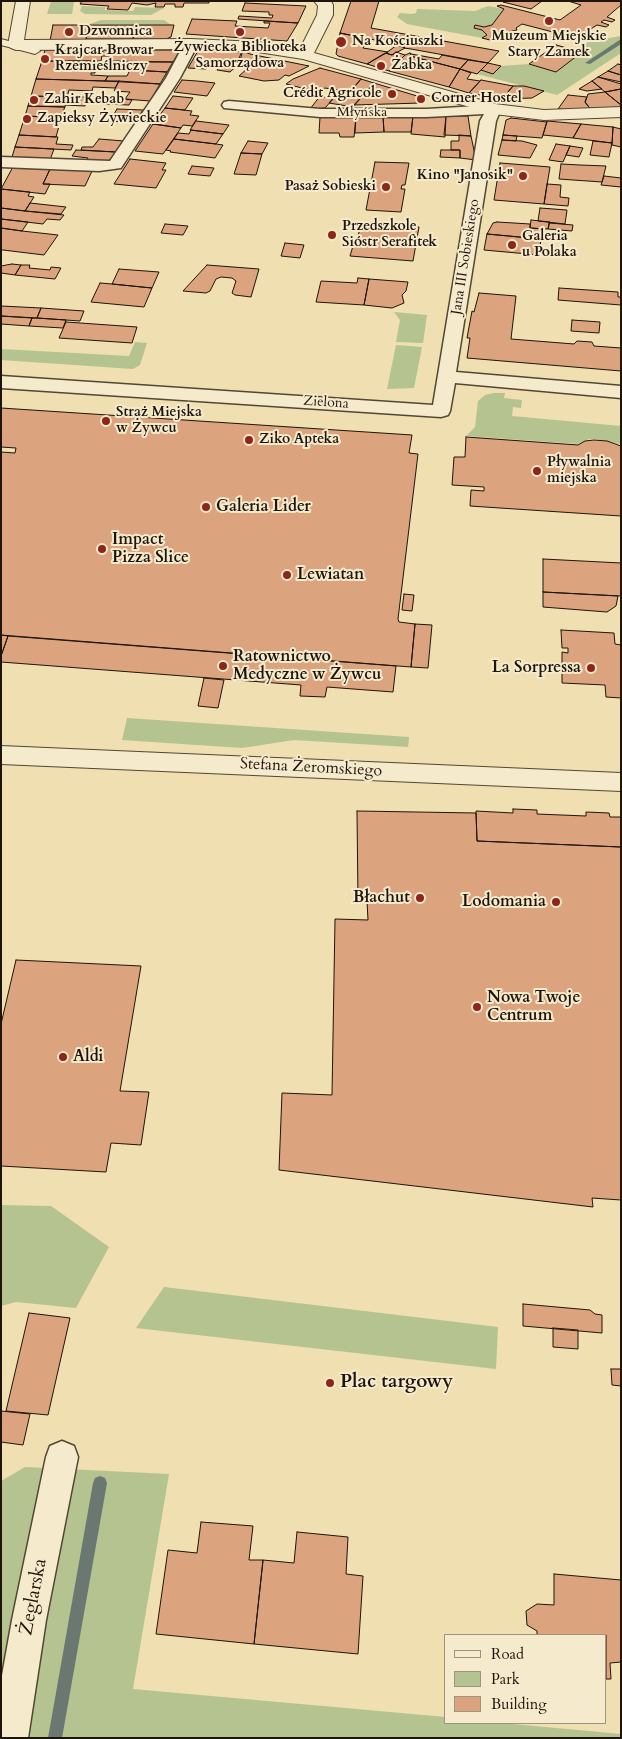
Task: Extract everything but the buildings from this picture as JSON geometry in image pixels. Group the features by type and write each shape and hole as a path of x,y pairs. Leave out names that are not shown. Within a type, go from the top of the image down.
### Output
{"street":[{"path":"1,52 9,43 23,1"},
{"path":"305,55 325,15 326,5 322,1"},
{"path":"9,43 191,44 258,47 305,55 494,109 621,125"},
{"path":"9,43 35,51"},
{"path":"1,162 115,165 173,78 191,44"},
{"name":"Młyńska","path":"229,105 320,113 434,112 494,109"},
{"name":"Jana III Sobieskiego","path":"447,377 486,132 490,115 494,109"},
{"path":"544,115 621,112"},
{"path":"447,377 621,392"},
{"name":"Zielona","path":"1,382 441,411 447,377"},
{"name":"Stefana Żeromskiego","path":"1,755 621,782"},
{"name":"Żeglarska","path":"10,1738 29,1620 62,1457"}],"green space":[{"path":"51,1 74,2 72,14 47,14"},
{"path":"82,6 105,7 105,10 133,11 135,7 164,8 151,15 85,14 80,11"},
{"path":"488,6 504,9 492,25 484,27 476,25 474,27 482,30 487,35 482,38 407,24 397,17 400,13 416,13 417,9 475,11"},
{"path":"101,20 164,20 171,25 90,24"},
{"path":"621,36 621,53 557,95 477,74 481,70 493,73 501,66 529,64 556,72 582,52 576,50 588,42"},
{"path":"394,312 427,315 423,343 396,342 400,320"},
{"path":"135,342 147,343 140,365 133,369 1,360 1,349 129,356"},
{"path":"396,345 422,347 414,388 387,389"},
{"path":"505,393 504,398 522,400 521,408 513,407 512,416 621,426 621,444 595,439 589,439 578,444 466,436 475,427 478,401 485,395"},
{"path":"127,718 409,737 408,747 294,740 242,748 122,740"},
{"path":"1,1205 51,1206 109,1247 76,1308 16,1302 1,1306"},
{"path":"164,1287 498,1327 496,1369 136,1328"},
{"path":"25,1467 169,1474 133,1689 444,1717 444,1724 513,1724 621,1734 621,1738 1,1738 1,1481"}],"waterway":[{"path":"588,63 621,41"},
{"path":"55,1738 100,1483"}],"place":[{"name":"Muzeum Miejskie Stary Zamek","path":"549,21"},
{"name":"Dzwonnica","path":"69,32"},
{"name":"Żywiecka Biblioteka Samorządowa","path":"240,32"},
{"name":"Na Kościuszki","path":"341,42"},
{"name":"Krajcar Browar Rzemieślniczy","path":"45,59"},
{"name":"Żabka","path":"381,66"},
{"name":"Crédit Agricole","path":"392,94"},
{"name":"Corner Hostel","path":"421,99"},
{"name":"Zahir Kebab","path":"34,100"},
{"name":"Zapieksy Żywieckie","path":"27,119"},
{"name":"Kino \"Janosik\"","path":"523,176"},
{"name":"Pasaż Sobieski","path":"386,187"},
{"name":"Przedszkole Sióstr Serafitek","path":"332,235"},
{"name":"Galeria u Polaka","path":"512,245"},
{"name":"Straż Miejska w Żywcu","path":"106,421"},
{"name":"Ziko Apteka","path":"249,440"},
{"name":"Pływalnia miejska","path":"537,471"},
{"name":"Galeria Lider","path":"206,507"},
{"name":"Impact Pizza Slice","path":"102,549"},
{"name":"Lewiatan","path":"287,575"},
{"name":"Ratownictwo Medyczne w Żywcu","path":"223,666"},
{"name":"La Sorpressa","path":"591,668"},
{"name":"Błachut","path":"420,898"},
{"name":"Lodomania","path":"556,902"},
{"name":"Nowa Twoje Centrum","path":"477,1007"},
{"name":"Aldi","path":"63,1057"},
{"name":"Plac targowy","path":"330,1383"}]}
